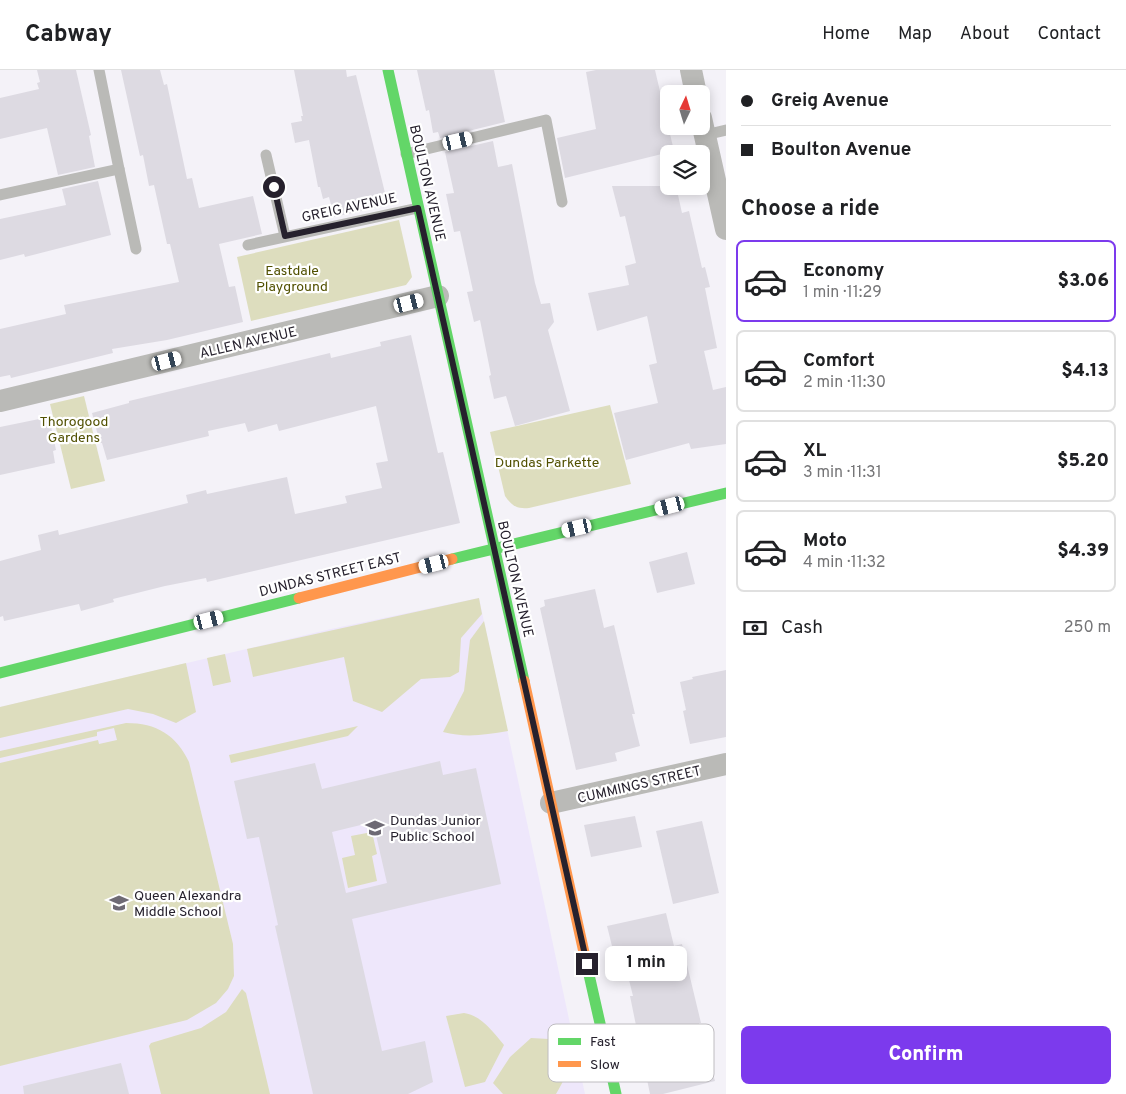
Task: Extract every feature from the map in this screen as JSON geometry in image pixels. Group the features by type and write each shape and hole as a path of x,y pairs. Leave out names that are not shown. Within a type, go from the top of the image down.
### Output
{"street":[{"name":"BOULTON AVENUE","path":"388,70 600,1024"},
{"path":"690,70 694,85"},
{"path":"711,127 726,229"},
{"name":"ALLEN AVENUE","path":"0,401 438,296"},
{"name":"DUNDAS STREET EAST","path":"0,673 494,548 726,493"},
{"name":"CUMMINGS STREET","path":"551,803 726,764"}],"lane":[{"path":"99,70 136,250"},
{"path":"406,154 546,120 562,202"},
{"name":"GREIG AVENUE","path":"266,155 285,236"},
{"path":"0,195 119,169"},
{"name":"GREIG AVENUE","path":"248,245 418,208"}],"shaded area":[{"path":"479,598 570,1024 548,1024 548,1082 582,1082 585,1094 0,1094 0,707 331,629"}],"green space":[{"name":"Eastdale Playground","path":"399,220 412,277 406,285 251,321 237,257"},
{"name":"Thorogood Gardens","path":"84,396 105,481 71,489 50,404"},
{"name":"Dundas Parkette","path":"610,405 631,484 529,508 521,508 510,502 505,496 490,432"},
{"path":"479,598 482,614 461,638 459,672 450,677 421,679 382,712 353,701 344,657 253,677 247,649"},
{"path":"484,621 508,731 483,735 443,732 464,691 470,640"},
{"path":"225,654 231,682 213,686 207,658"},
{"path":"186,663 196,712 176,723 153,714 128,709 0,738 0,707"},
{"name":"Queen Alexandra Middle School","path":"126,723 147,725 164,732 178,745 189,762 233,944 234,976 228,989 216,1003 187,1020 0,1066 0,763 98,740 99,744 117,740 114,728 97,732 97,736 0,758 0,751"},
{"path":"358,726 348,736 231,763 229,755"},
{"path":"372,832 377,854 372,856 377,881 348,888 342,858 355,855 351,836"},
{"path":"242,989 246,993 270,1094 161,1094 149,1046 151,1043 201,1028 226,1012"},
{"path":"470,1014 481,1021 504,1045 485,1082 465,1087 446,1016"},
{"path":"531,1038 548,1039 548,1082 562,1082 556,1094 503,1094 493,1083 510,1057"}],"building":[{"path":"37,70 76,70 91,135 89,136 95,167 58,175 47,128 0,139 0,98 39,89 37,83 40,82"},
{"path":"121,70 160,70 164,85 167,84 187,179 192,178 199,208 253,196 262,234 219,244 229,287 235,286 243,322 167,340 112,349 113,353 11,378 10,375 0,377 0,329 66,314 64,305 179,282 170,244 167,244 154,185 149,186 143,155 140,156"},
{"path":"294,70 346,70 347,77 356,75 388,205 334,217 329,197 323,199 320,187 318,187 309,140 295,143 291,123 302,121 301,116 303,116"},
{"path":"417,70 494,70 505,122 440,138 438,132 433,133 429,110 426,111"},
{"path":"596,70 655,70 660,91 660,135 670,135 673,145 660,145 660,154 565,178 557,138 596,129 586,72"},
{"path":"493,141 498,167 512,164 535,283 541,304 550,303 554,322 548,330 570,411 515,426 506,396 494,399 480,320 474,322 467,292 473,291 460,231 454,232 446,194 454,193 445,152"},
{"path":"98,181 111,235 25,257 24,254 0,260 0,219 66,205 62,189"},
{"path":"612,186 660,186 660,195 678,195 682,213 689,211 702,268 705,267 710,287 705,288 717,348 704,351 713,390 726,387 726,444 691,449 689,443 626,460 614,413 658,403 649,365 657,363 647,316 597,331 588,293 629,285 625,266 636,263 625,216 620,217"},
{"path":"411,335 438,453 443,452 460,523 207,582 206,578 165,586 113,599 114,602 81,611 79,604 4,621 3,616 0,617 0,561 41,550 38,535 58,530 59,535 188,503 186,495 206,490 207,494 287,477 295,514 347,503 345,496 382,488 376,463 388,461 376,406 279,431 277,424 248,432 245,423 208,431 209,436 107,460 92,413 129,403 129,401 330,353 331,358 381,346 380,342"},
{"path":"49,417 56,450 53,451 55,463 0,475 0,427"},
{"path":"687,552 695,584 657,593 649,562"},
{"path":"595,589 604,628 614,625 635,714 632,714 640,746 615,753 617,761 576,770 540,608 545,606 544,600"},
{"path":"726,670 726,737 690,744 683,711 686,710 680,682 693,679 692,677"},
{"path":"440,761 443,775 476,768 501,884 352,919 382,1051 425,1041 433,1082 408,1094 313,1094 275,926 278,925 259,837 247,839 234,781 315,763 322,789","holes":["373,822 387,883 346,893 332,832"]},
{"path":"635,816 642,847 591,857 584,825"},
{"path":"702,821 719,893 673,904 656,831"},
{"path":"666,913 674,946 682,944 701,1023 636,1024 630,996 633,996 621,948 613,950 607,926"},
{"path":"121,1063 129,1094 24,1094 23,1086"},
{"path":"648,1082 711,1082 663,1094 650,1094"}],"traffic: fast":[{"path":"388,70 524,681"},
{"path":"452,559 726,493"},
{"path":"0,673 299,598"},
{"path":"585,957 600,1024"},
{"path":"613,1082 616,1094"}],"traffic: slow":[{"path":"299,598 452,559"},
{"path":"524,681 585,957"}],"place":[{"name":"Dundas Junior Public School","path":"375,828"},
{"name":"Queen Alexandra Middle School","path":"119,903"}],"route":[{"path":"274,187 285,236 418,208 587,964"}]}
